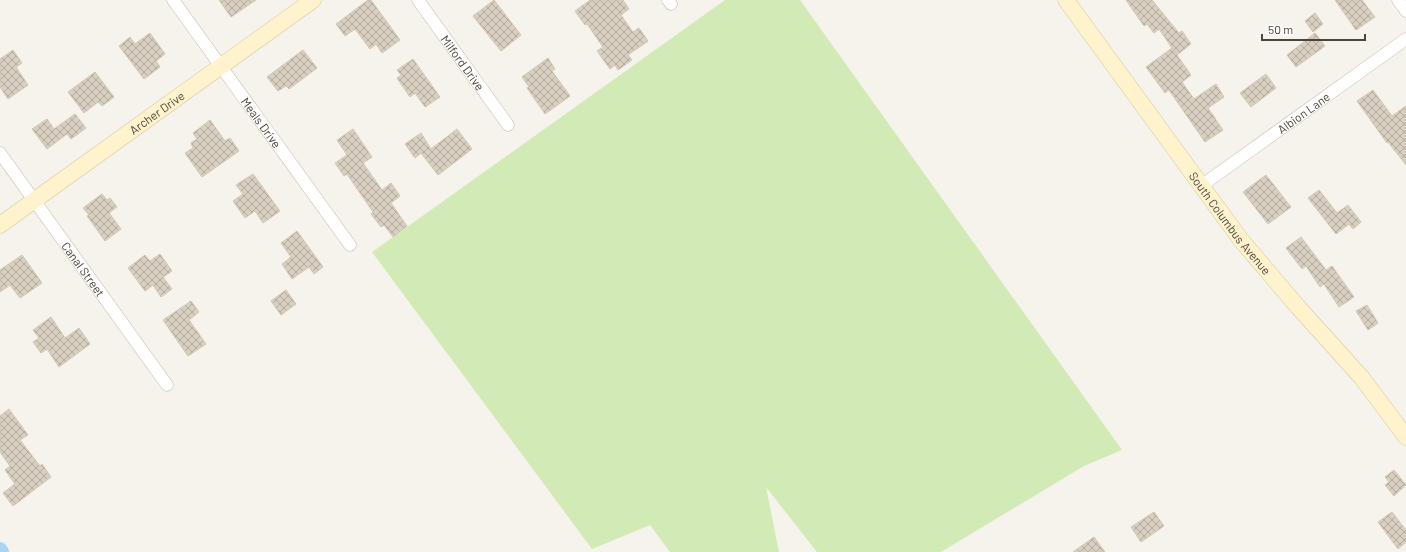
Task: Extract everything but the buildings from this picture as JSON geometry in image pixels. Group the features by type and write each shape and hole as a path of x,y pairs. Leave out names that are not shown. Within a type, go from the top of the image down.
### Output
{"main road":[{"name":"Archer Drive","path":"0,225 222,67 313,0"},
{"name":"South Columbus Avenue","path":"1066,0 1245,245 1362,378 1406,437"}],"street":[{"name":"Meals Drive","path":"173,0 350,245"},
{"name":"Milford Drive","path":"418,0 508,125"},
{"path":"1398,0 1406,11"},
{"name":"Albion Lane","path":"1201,186 1406,39"},
{"name":"Canal Street","path":"0,153 167,384"}],"green space":[{"path":"725,0 800,0 1122,450 1084,466 941,552 817,552 766,487 779,552 670,552 650,525 592,549 372,252"}]}
